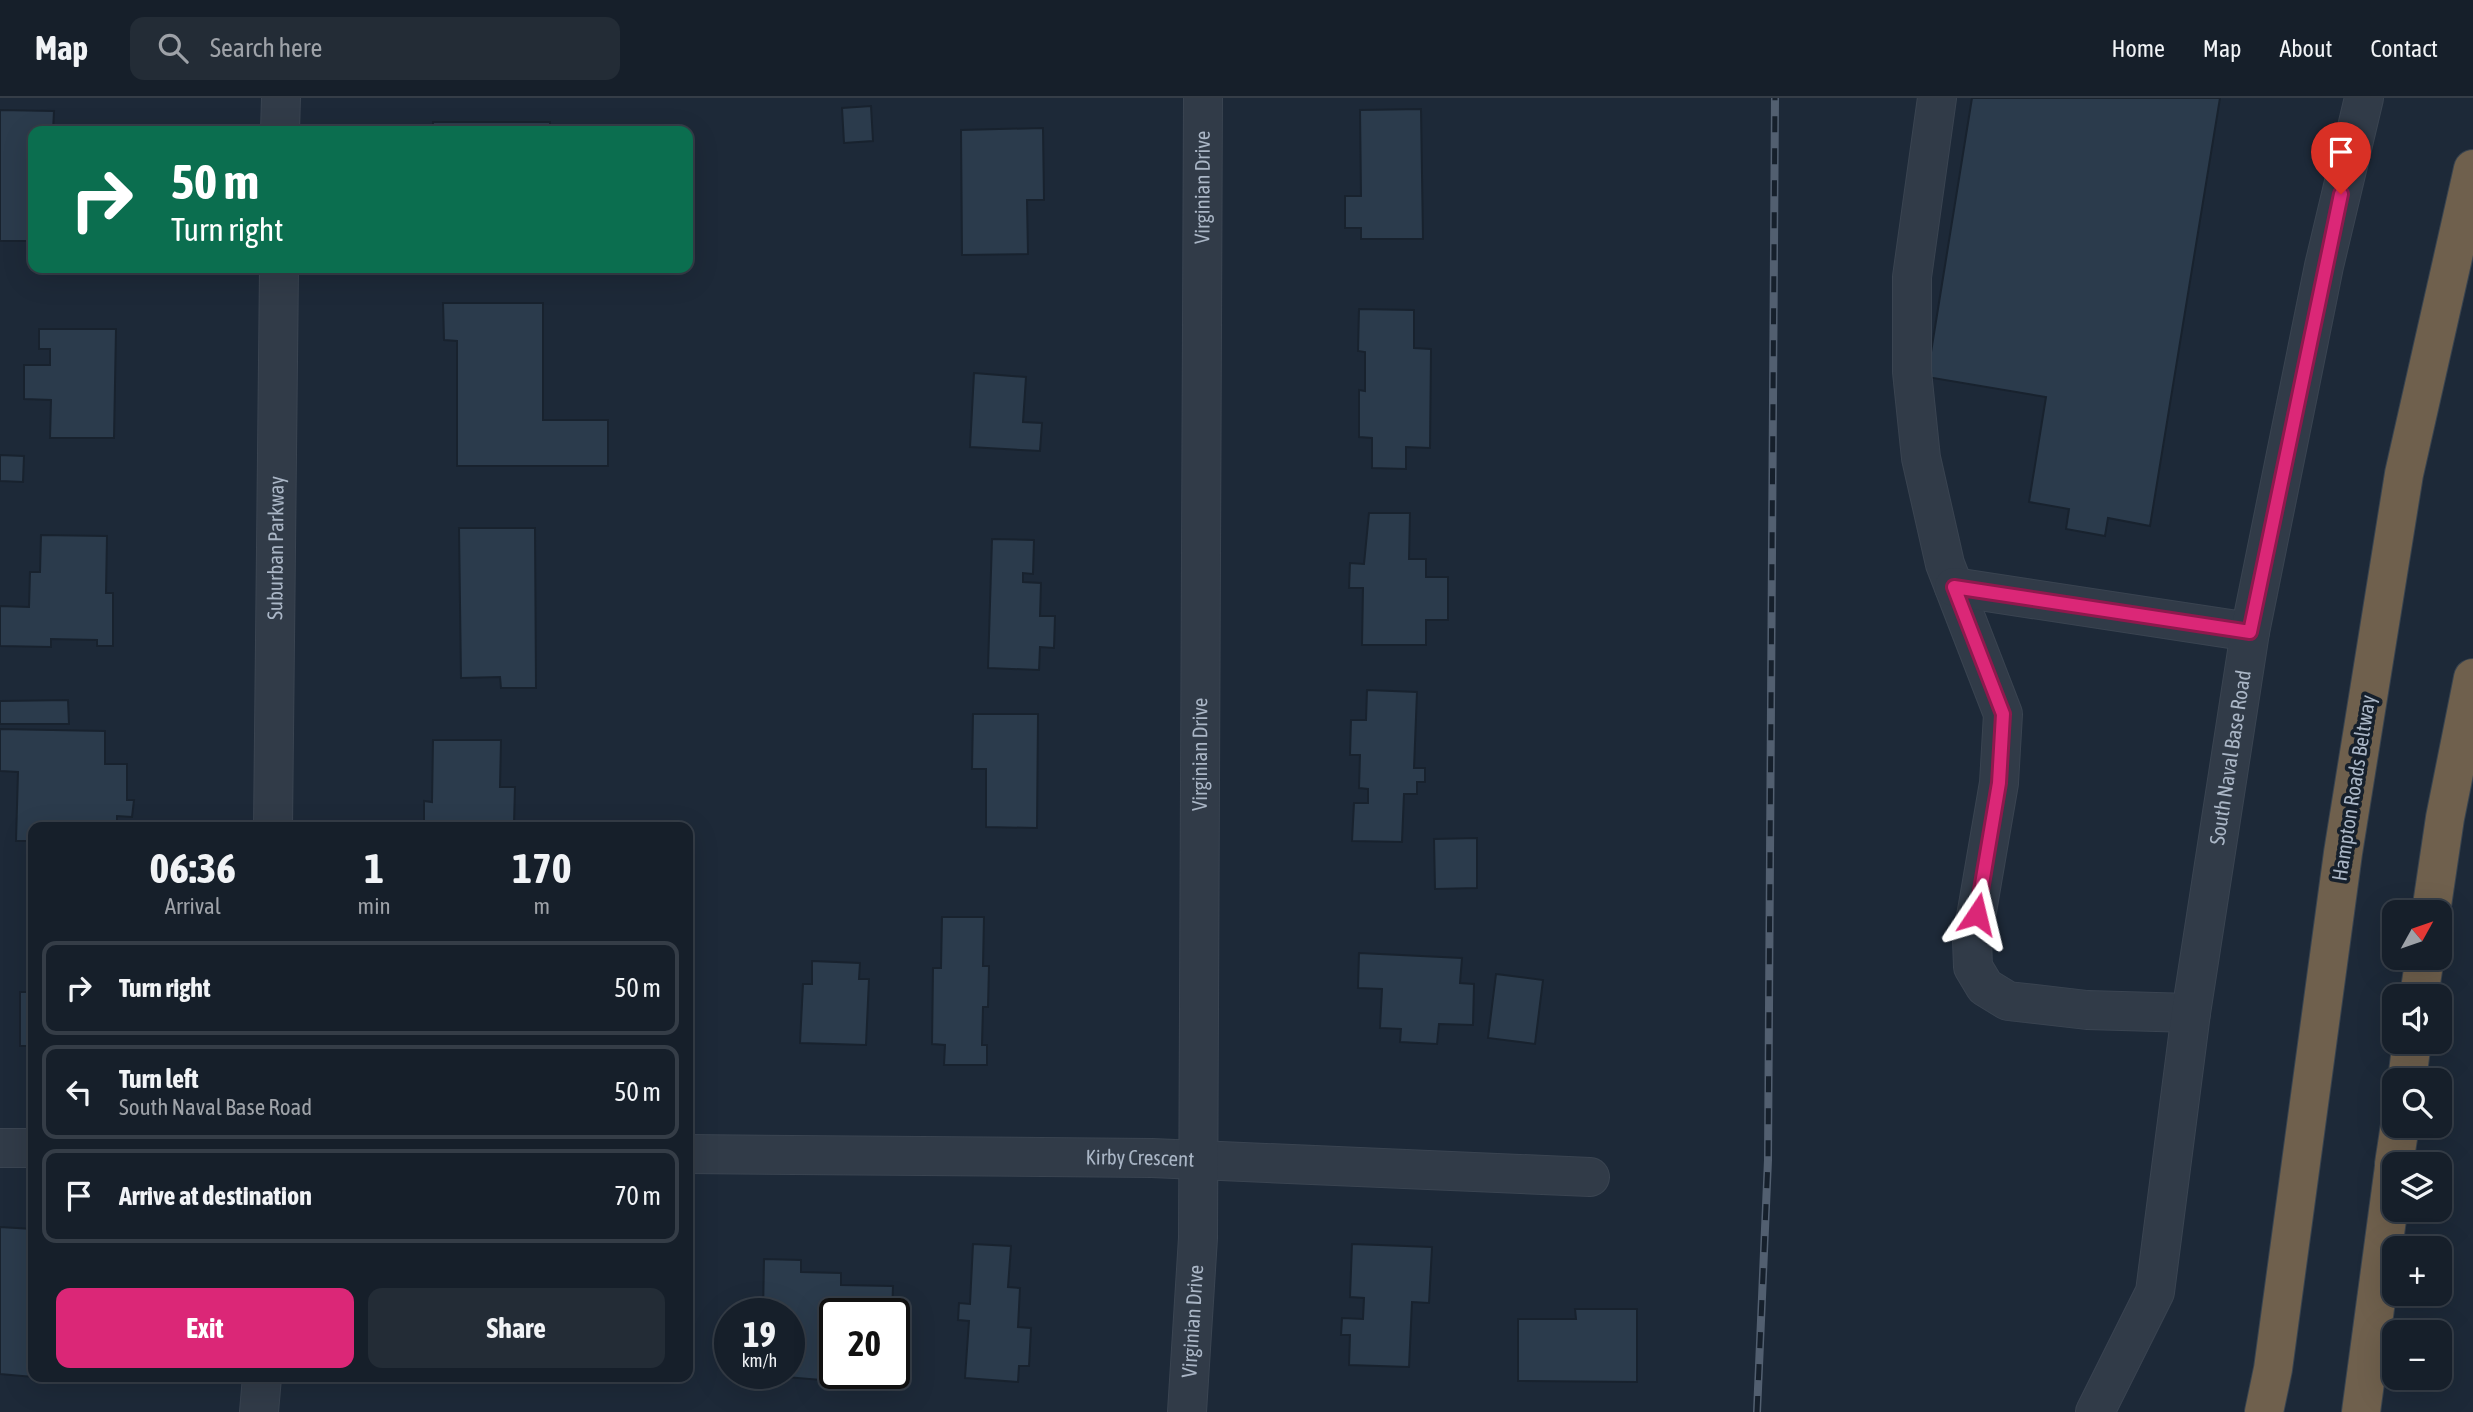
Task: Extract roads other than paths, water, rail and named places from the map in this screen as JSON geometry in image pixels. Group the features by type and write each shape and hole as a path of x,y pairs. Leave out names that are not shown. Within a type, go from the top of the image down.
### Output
{"highway":[{"name":"Hampton Roads Beltway","path":"2264,1412 2275,1355 2343,853 2404,474 2473,169"},
{"path":"2433,900 2445,818 2473,678"},
{"path":"2361,1412 2386,1222"}],"street":[{"path":"280,126 281,98"},
{"name":"Virginian Drive","path":"1186,1412 1198,1238 1203,98"},
{"path":"1937,98 1912,277 1912,372 1921,458 1945,564 2003,714 1999,783 1972,940 1973,967 1985,987 2008,1001 2087,1010 2192,1013"},
{"name":"South Naval Base Road","path":"2095,1412 2155,1292 2192,1013 2250,632 2324,266 2364,98"},
{"name":"Suburban Parkway","path":"273,822 279,273"},
{"path":"1954,587 2250,632"},
{"path":"0,1148 28,1148"},
{"name":"Kirby Crescent","path":"693,1154 1198,1161 1590,1177"},
{"path":"259,1412 262,1382"}],"railway":[{"path":"1757,1412 1768,1160 1775,98"}]}
